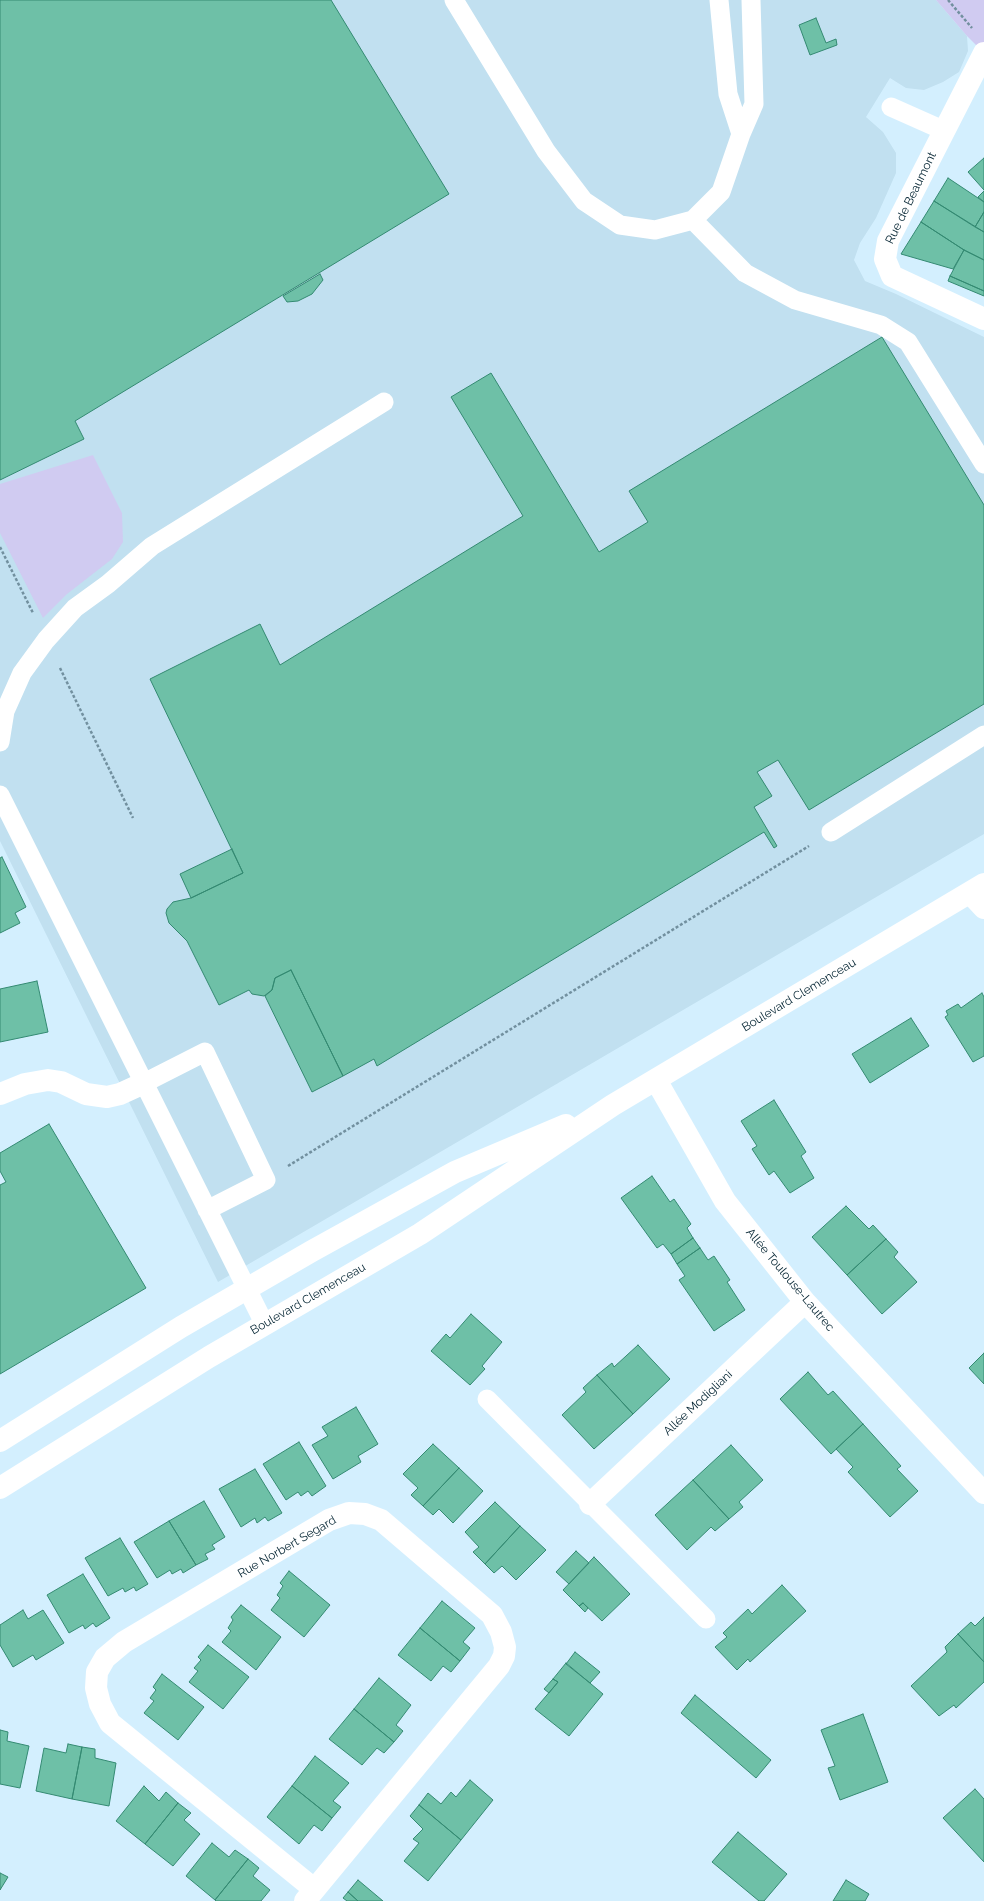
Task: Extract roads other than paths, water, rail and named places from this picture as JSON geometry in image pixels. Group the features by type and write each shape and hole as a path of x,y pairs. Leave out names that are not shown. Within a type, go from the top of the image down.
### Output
{"street":[{"name":"Rue de Beaumont","path":"984,53 888,241 885,259 892,276 984,319"},
{"name":"Boulevard Clemenceau","path":"0,1488 210,1357 420,1234 613,1105 979,895"},
{"path":"0,1094 26,1084 48,1080 61,1082 86,1094 107,1097 120,1094 144,1083"},
{"name":"Allée Toulouse-Lautrec","path":"656,1080 725,1201 805,1302 984,1493"},
{"name":"Boulevard Clemenceau","path":"0,1441 181,1327 312,1250 455,1172 613,1105"},
{"name":"Allée Modigliani","path":"590,1504 805,1302"},
{"name":"Rue Norbert Segard","path":"349,1514 365,1514 381,1520 492,1616 501,1632 505,1646 504,1656 499,1666 309,1895 110,1723 98,1698 96,1688 97,1672 105,1658 124,1642 329,1520 349,1514"}],"lane":[{"path":"454,0 546,151 584,200 620,225 655,230 693,220 721,192 741,134 754,104 751,0"},
{"path":"719,0 728,94 741,134"},
{"path":"891,107 945,131"},
{"path":"693,220 746,273 795,300 881,326 908,342 984,464"},
{"path":"0,742 5,711 22,673 46,640 75,608 108,584 152,546 384,402"},
{"path":"831,832 984,735"},
{"path":"0,795 265,1325"},
{"path":"144,1083 205,1052 266,1180 207,1210"},
{"path":"487,1399 706,1619"}]}
